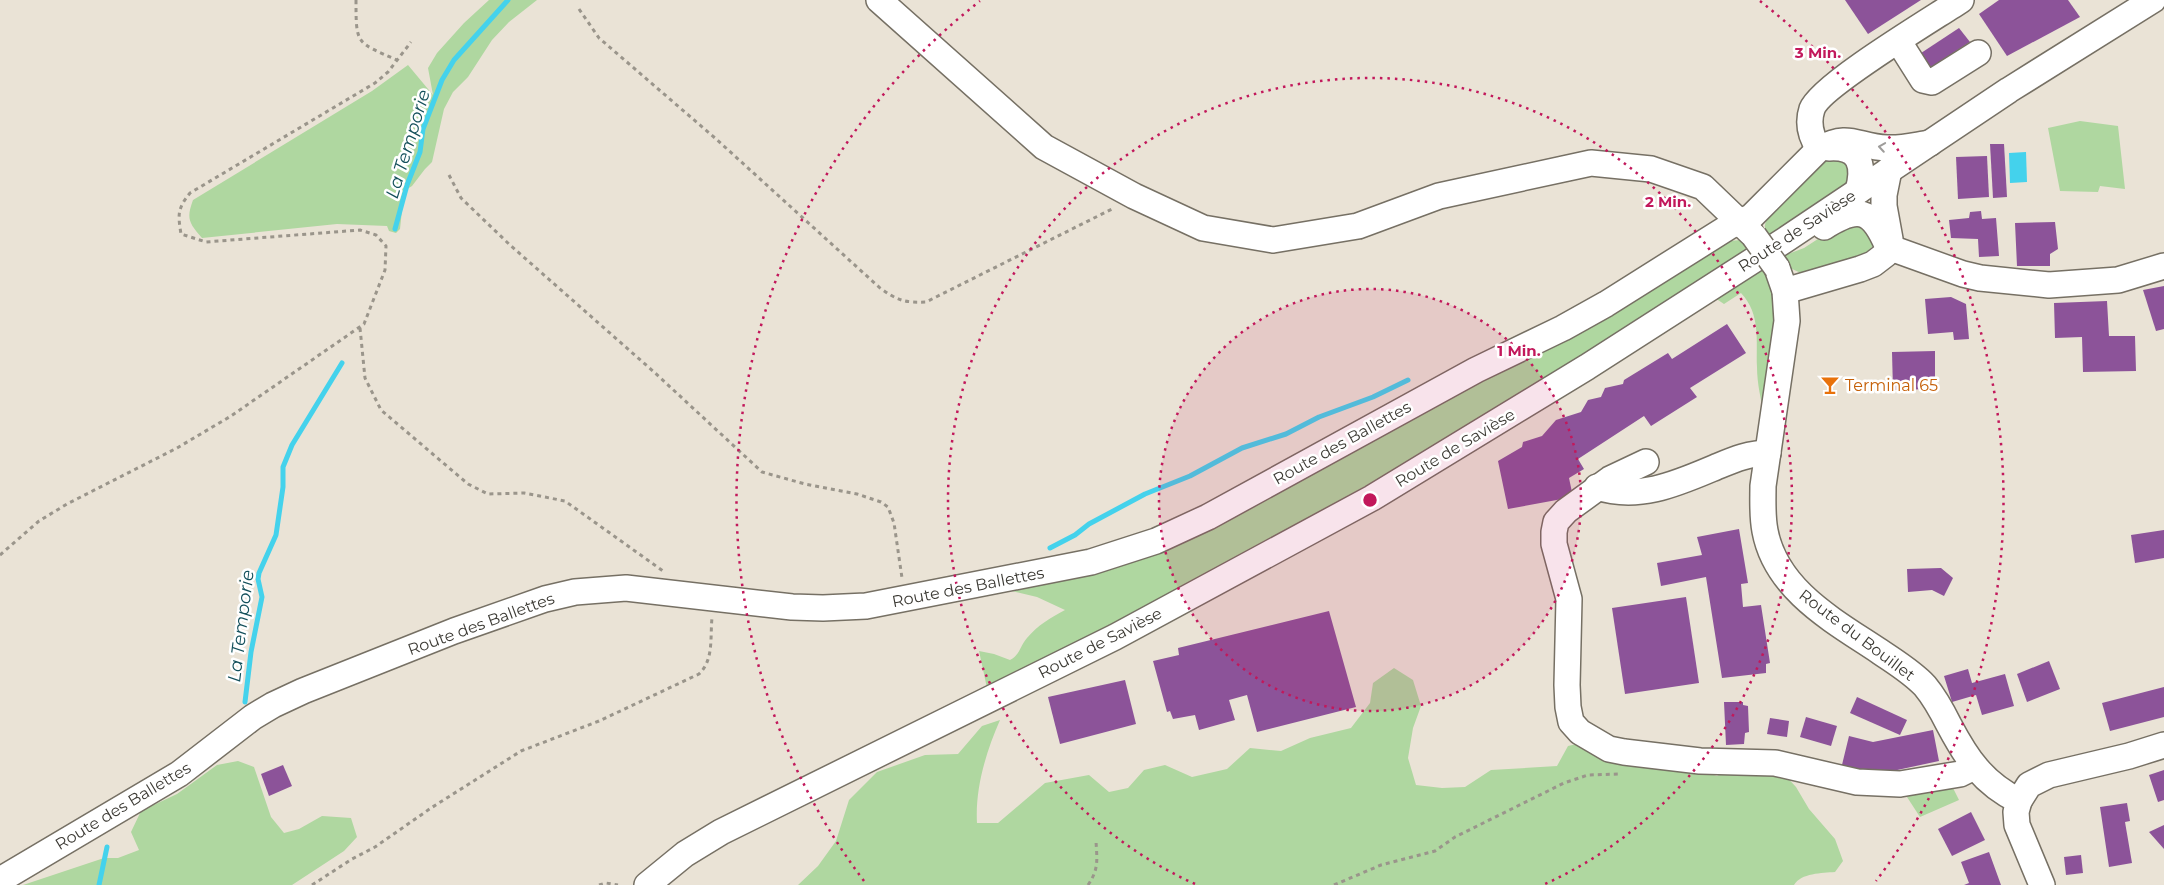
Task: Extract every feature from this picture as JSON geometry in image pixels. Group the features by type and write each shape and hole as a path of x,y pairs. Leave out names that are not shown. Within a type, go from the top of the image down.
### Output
{"street":[{"path":"879,0 1044,147 1136,197 1203,228 1273,240 1358,226 1439,196 1591,163 1651,169 1703,187 1748,229 1781,279 1841,275 1872,264 1886,254 1889,230 1884,206 1889,170"},
{"path":"1819,149 1812,138 1809,123 1812,108 1836,83 1961,0"},
{"name":"Route de Savièse","path":"647,885 685,854 721,832 1115,637 1372,498 1587,367 1785,240 2010,90 2153,0"},
{"path":"1899,42 1923,80 1932,82 1978,53"},
{"path":"1819,149 1840,140 1851,140 1886,148 1930,143"},
{"path":"1819,149 1845,149 1859,159 1861,166 1858,191"},
{"name":"Route des Ballettes","path":"0,880 178,774 253,717 303,691 454,631 545,599 600,589 626,588 672,592 759,604 823,608 866,606 1091,562 1180,531 1476,370 1571,323 1748,229 1751,217 1819,149"},
{"path":"1785,240 1818,231 1854,213 1865,215 1874,220 1888,247 1971,276 2049,285 2118,280 2164,266"},
{"name":"Route du Bouillet","path":"1781,279 1787,321 1762,502 1765,532 1780,572 1792,587 1826,615 1906,670 1924,686 1936,700 1974,767 2000,792 2019,801"},
{"path":"1597,487 1611,492 1653,490 1676,484 1753,453 1768,454"},
{"path":"1646,462 1597,487 1566,511 1556,522 1554,544 1569,599 1568,708 1571,722 1580,732 1609,749 1624,752 1700,761 1775,764 1857,782 1900,784 1960,774 1974,767"},
{"path":"2042,885 2017,825 2016,812 2019,801 2029,785 2049,775 2129,756 2164,745"}],"path":[{"path":"356,0 356,30 359,41 397,60"},
{"path":"579,9 599,38 715,138 880,288 897,300 911,303 926,302 1136,197"},
{"path":"0,555 39,521 67,504 177,448 231,416 364,324 385,270 386,246 376,235 360,230 206,242 181,234 178,216 181,204 190,193 375,83 388,72 410,42"},
{"path":"449,175 461,198 510,246 654,372 762,472 805,484 857,494 880,502 888,507 894,523 907,599"},
{"path":"360,328 364,378 381,410 468,484 488,494 524,493 565,501 662,570 669,578 672,592"},
{"path":"312,885 352,859 375,847 431,808 521,751 599,721 699,674 704,669 709,654 715,598"},
{"path":"1334,885 1381,865 1435,852 1455,837 1564,784 1588,775 1625,774"},
{"path":"1088,885 1096,874 1098,861 1096,841"},
{"path":"599,885 618,885"}],"green space":[{"path":"489,0 537,0 509,22 492,40 468,77 453,92 444,109 432,162 412,186 404,191 400,229 396,233 389,231 387,226 337,224 202,238 189,216 193,200 372,91 408,65 433,95 428,68 437,53 464,23"},
{"path":"2080,121 2118,126 2125,189 2100,186 2098,192 2060,191 2048,128"},
{"path":"1828,157 1852,161 1849,185 1769,238 1765,227 1772,212 1794,187"},
{"path":"1864,223 1874,245 1865,254 1803,274 1790,268 1783,256 1804,248 1821,237"},
{"path":"1741,240 1750,251 1412,460 1199,579 987,688 979,651 1010,660 1016,656 1035,629 1065,610 1037,597 1012,591 1022,586 1059,578 1729,241"},
{"path":"1762,267 1773,283 1777,309 1765,417 1758,379 1756,328 1752,310 1741,293 1724,304 1715,298"},
{"path":"1394,668 1413,680 1421,706 1413,728 1408,758 1416,785 1442,788 1465,787 1491,770 1557,766 1568,746 1590,741 1717,776 1736,765 1782,772 1796,787 1809,809 1835,839 1843,861 1835,872 1807,876 1797,881 1794,885 798,885 818,866 836,841 849,800 877,772 925,755 958,754 982,726 1000,720 982,770 977,823 998,823 1045,783 1089,775 1109,792 1128,788 1144,770 1165,765 1192,777 1227,769 1250,748 1281,751 1310,738 1351,728 1370,703 1373,683"},
{"path":"238,761 254,767 271,817 284,833 299,829 322,816 351,818 357,837 344,851 292,885 23,885 104,858 118,858 139,850 131,832 141,811 177,794 217,765"},
{"path":"1931,784 1951,784 1959,800 1920,817 1907,797"}],"water":[{"path":"2026,152 2027,182 2010,183 2009,153"}],"building":[{"path":"1845,0 1921,0 1868,34"},
{"path":"1999,0 2068,0 2080,17 2007,56 1979,14"},
{"path":"1959,28 1970,42 1925,71 1915,57"},
{"path":"1990,144 2004,144 2007,197 1993,198"},
{"path":"1987,156 1989,197 1958,199 1956,157"},
{"path":"1981,211 1982,219 1996,218 1999,256 1979,257 1978,239 1951,238 1949,220 1969,218 1970,212"},
{"path":"2055,222 2058,249 2050,254 2050,266 2017,266 2015,223"},
{"path":"2164,286 2164,329 2156,331 2143,290"},
{"path":"1951,297 1966,304 1969,339 1954,340 1953,332 1928,334 1925,299"},
{"path":"2107,301 2109,336 2135,336 2136,371 2083,372 2082,337 2055,338 2054,303"},
{"path":"1727,324 1746,353 1690,388 1697,397 1651,426 1644,416 1578,459 1584,469 1569,478 1573,497 1508,509 1498,461 1522,447 1523,442 1542,436 1556,420 1581,412 1588,400 1601,397 1605,388 1623,384 1624,380 1668,353 1672,359"},
{"path":"1935,351 1935,389 1893,390 1892,352"},
{"path":"1739,529 1748,583 1741,584 1743,607 1761,605 1770,663 1766,664 1766,673 1722,678 1706,577 1661,586 1657,563 1702,555 1697,537"},
{"path":"2164,530 2164,558 2135,563 2131,535"},
{"path":"1941,568 1953,578 1944,596 1932,590 1908,592 1907,569"},
{"path":"1686,597 1699,683 1625,694 1612,608"},
{"path":"1329,611 1356,707 1257,732 1247,695 1229,700 1235,720 1199,730 1195,715 1173,719 1170,711 1167,712 1153,661 1179,655 1178,648"},
{"path":"2049,661 2060,689 2027,702 2017,674"},
{"path":"1968,669 1972,683 2005,674 2014,706 1982,715 1976,695 1952,702 1944,676"},
{"path":"1125,680 1136,724 1060,744 1048,697"},
{"path":"2164,687 2164,717 2110,731 2102,703"},
{"path":"1857,697 1907,720 1900,735 1850,713"},
{"path":"1724,702 1743,702 1743,705 1748,706 1749,732 1745,733 1744,744 1726,745"},
{"path":"1806,717 1837,726 1831,746 1800,737"},
{"path":"1770,718 1789,721 1787,737 1767,734"},
{"path":"1933,730 1939,761 1874,775 1841,769 1849,736 1873,742"},
{"path":"283,765 292,786 269,796 261,774"},
{"path":"2164,770 2164,800 2158,802 2149,775"},
{"path":"2127,803 2130,821 2125,822 2132,863 2109,867 2100,807"},
{"path":"1971,812 1985,840 1952,856 1938,829"},
{"path":"2164,825 2164,849 2149,832"},
{"path":"1989,852 2001,885 1964,885 1969,883 1961,862"},
{"path":"2081,855 2083,873 2066,875 2064,857"}],"waterway":[{"name":"La Temporie","path":"395,229 407,185 420,152 423,129 442,80 454,60 508,0"},
{"name":"La Temporie","path":"245,702 251,652 262,597 258,579 276,535 283,487 283,467 292,445 342,363"},
{"path":"1050,548 1075,535 1089,524 1145,494 1190,476 1242,448 1286,434 1319,417 1373,397 1408,380"},
{"name":"La Temporie","path":"99,885 107,847"}],"place":[{"name":"Terminal 65","path":"1830,385"}]}
